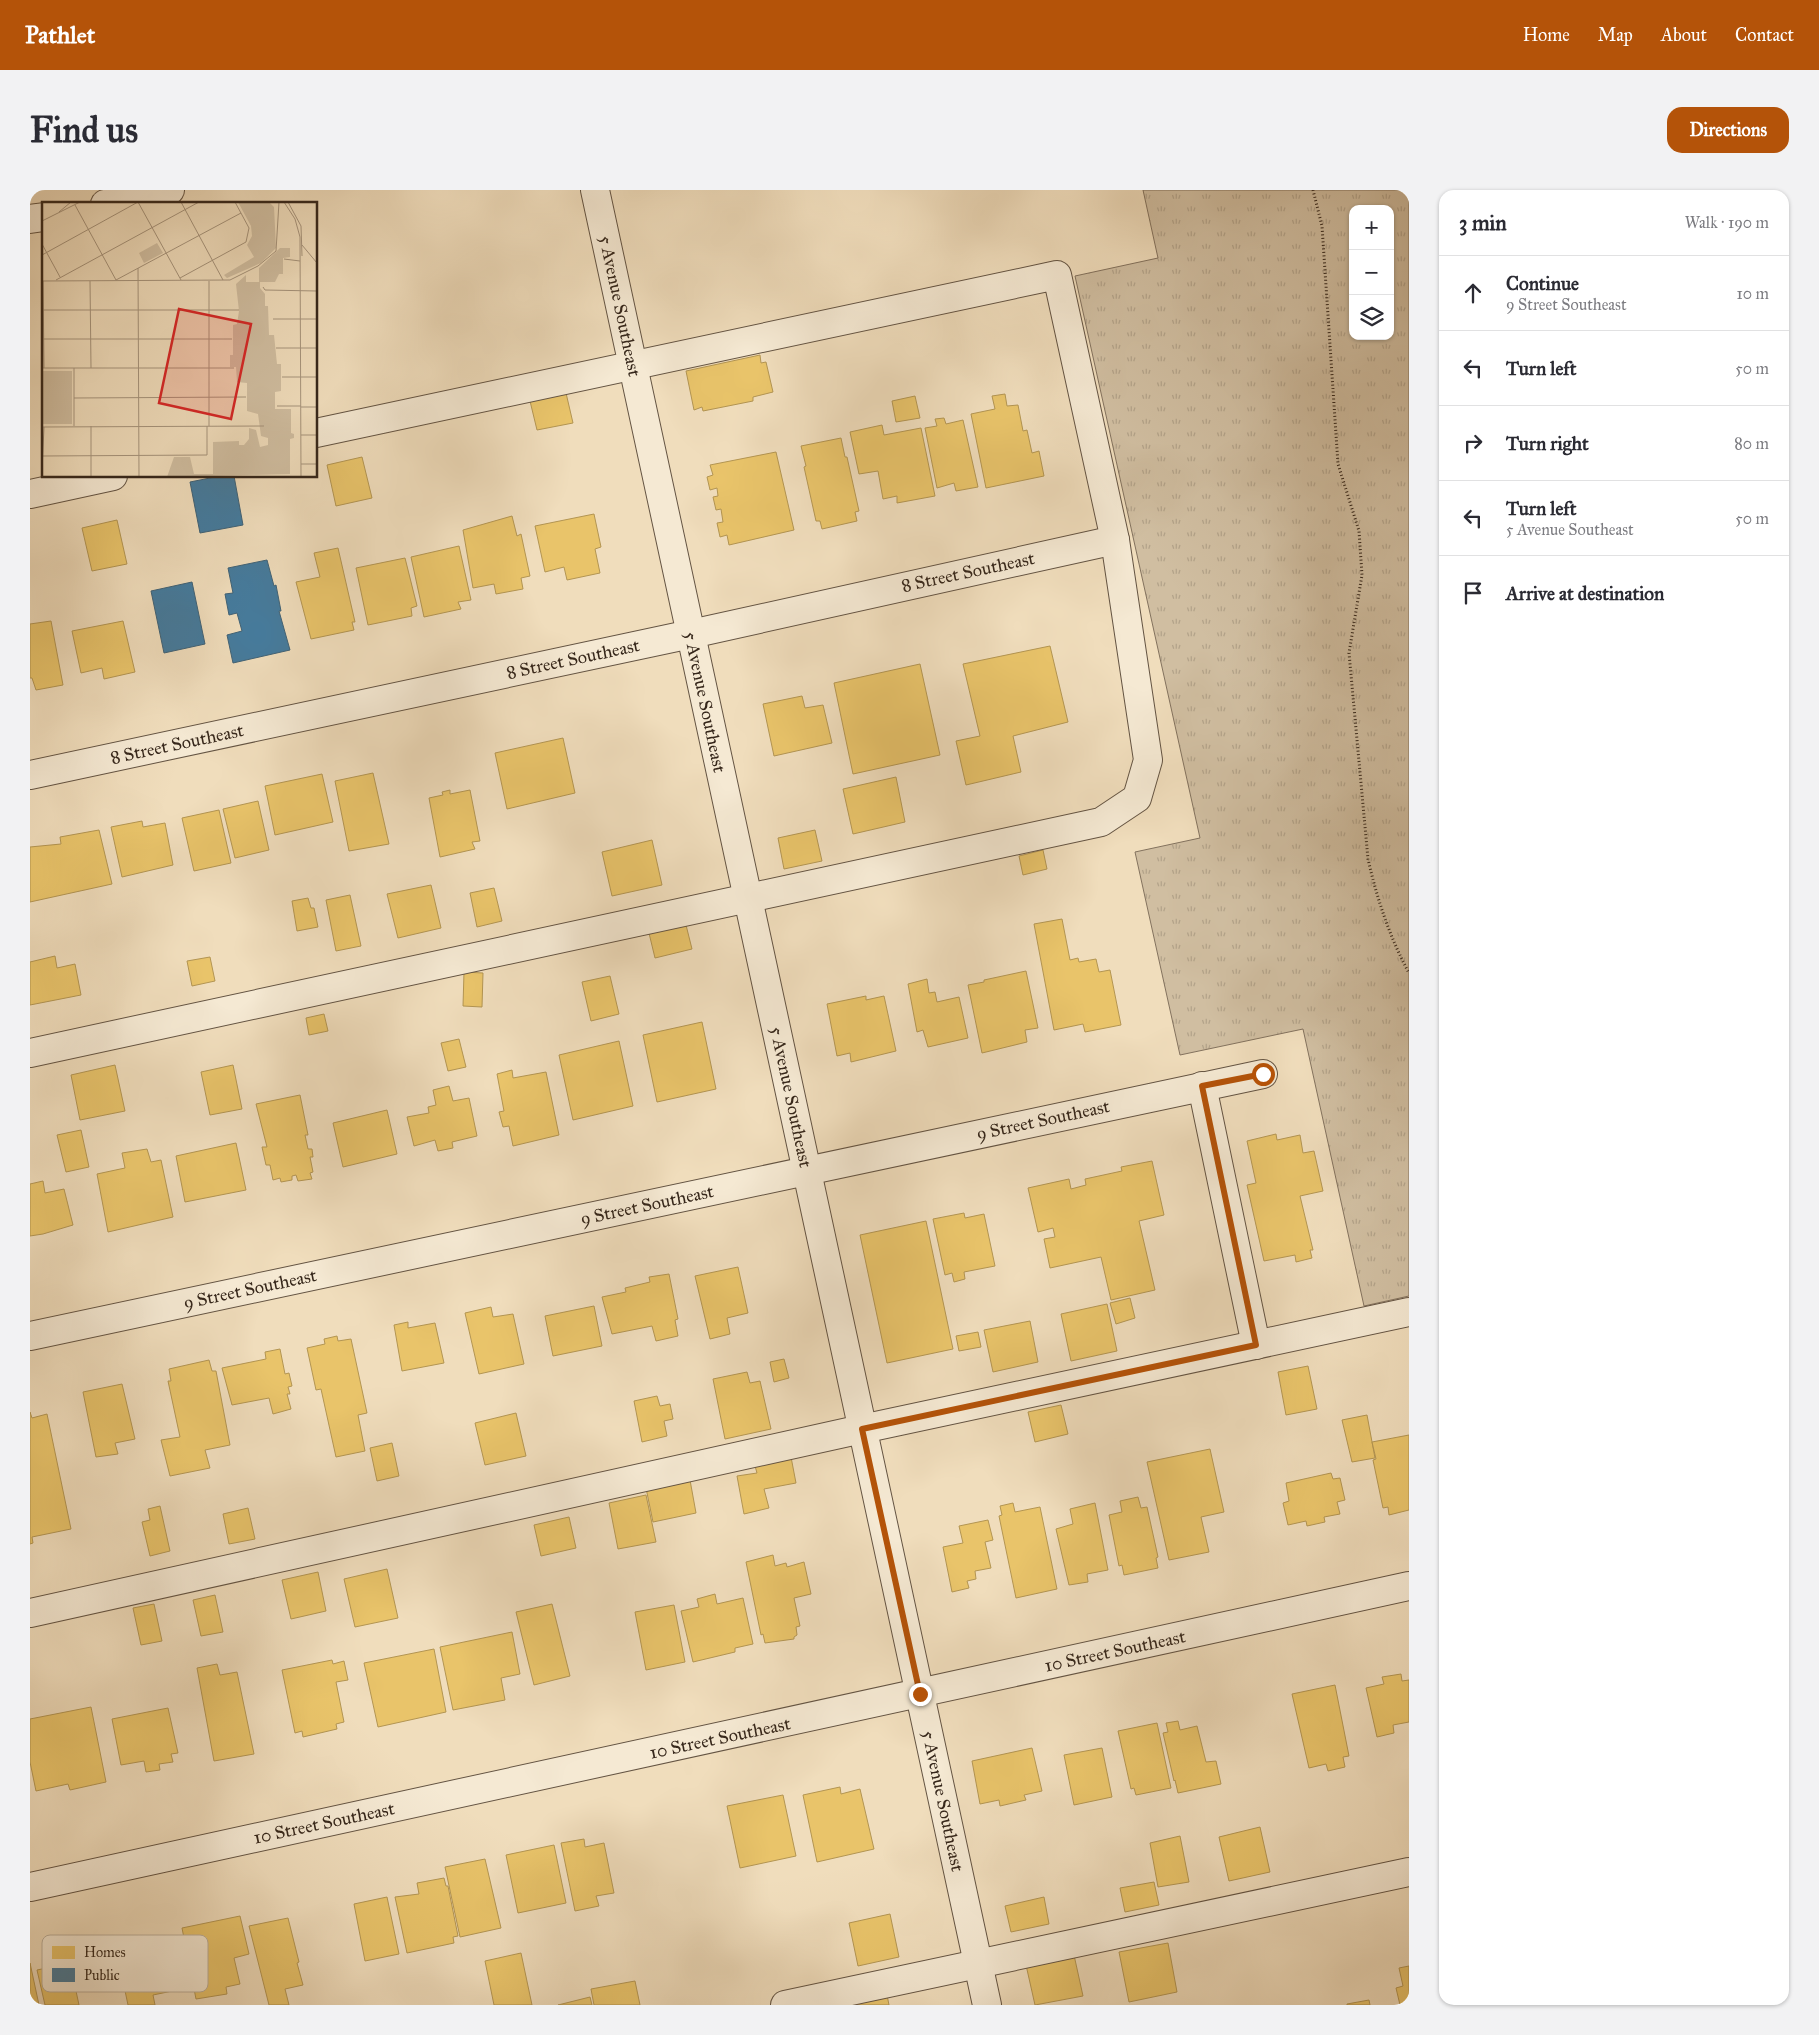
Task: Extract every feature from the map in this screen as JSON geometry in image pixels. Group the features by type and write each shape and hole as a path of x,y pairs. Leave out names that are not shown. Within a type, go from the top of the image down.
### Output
{"street":[{"path":"114,202 170,190"},
{"name":"5 Avenue Southeast","path":"595,190 987,2005"},
{"path":"30,1053 1101,822 1137,798 1148,760 1115,540 1058,275 318,433"},
{"path":"30,494 104,478"},
{"name":"8 Street Southeast","path":"30,775 690,634 1115,540"},
{"name":"9 Street Southeast","path":"30,1336 1263,1074"},
{"path":"1202,1086 1256,1345"},
{"path":"30,1613 862,1429 1409,1312"},
{"name":"10 Street Southeast","path":"30,1887 1409,1586"},
{"path":"785,2005 1409,1872"}],"path":[{"path":"1313,190 1322,226 1338,464 1359,531 1362,575 1349,653 1367,851 1374,886 1395,946 1409,973"}],"green space":[{"path":"1143,190 1409,190 1409,1296 1364,1306 1303,1029 1180,1055 1135,852 1200,838 1075,276 1158,258"}],"building: Homes":[{"path":"760,355 761,363 766,362 773,392 753,397 753,401 703,411 702,407 694,410 686,371"},
{"path":"566,393 573,423 537,430 530,401"},
{"path":"1005,394 1007,406 1018,405 1023,431 1027,430 1032,453 1039,451 1044,476 986,488 971,414 995,409 992,396"},
{"path":"915,396 920,418 896,422 892,401"},
{"path":"944,418 946,424 963,420 978,487 956,491 954,483 937,488 925,428 937,426 935,419"},
{"path":"882,425 884,435 921,428 935,496 897,503 897,496 883,499 878,471 859,474 850,432"},
{"path":"841,438 859,511 855,512 857,521 822,529 820,521 816,521 801,446"},
{"path":"776,452 794,530 729,545 727,535 720,537 717,523 723,522 721,509 716,510 713,497 718,496 717,488 710,490 707,477 713,475 710,465"},
{"path":"362,457 372,498 336,506 327,465"},
{"path":"594,514 601,547 595,549 600,573 567,580 564,567 545,572 535,526"},
{"path":"512,516 517,536 521,534 530,576 521,578 523,589 496,594 494,584 473,588 463,530"},
{"path":"117,520 127,564 92,571 82,528"},
{"path":"459,546 471,600 458,602 461,609 424,617 411,557"},
{"path":"338,548 355,622 352,622 354,630 311,639 296,582 320,577 314,553"},
{"path":"405,558 417,606 411,608 412,616 368,625 356,568"},
{"path":"51,621 63,685 36,690 32,678 30,678 30,624"},
{"path":"123,621 135,672 104,679 102,668 81,673 72,631"},
{"path":"1050,646 1068,722 1013,736 1021,772 966,785 956,741 980,736 963,664"},
{"path":"920,664 940,755 853,774 834,683"},
{"path":"802,696 805,708 823,705 832,743 774,756 763,704"},
{"path":"563,738 575,793 507,809 495,753"},
{"path":"373,773 389,844 349,851 335,781"},
{"path":"322,774 333,822 275,835 265,786"},
{"path":"896,777 905,822 853,834 843,789"},
{"path":"450,790 450,794 470,790 480,841 472,842 475,849 440,857 429,798 443,795 442,792"},
{"path":"258,801 269,850 235,858 223,809"},
{"path":"219,810 231,863 194,871 182,818"},
{"path":"142,821 143,827 165,823 173,865 122,877 111,827"},
{"path":"99,830 112,884 30,902 30,847 61,844 60,837"},
{"path":"815,830 822,861 784,869 778,838"},
{"path":"652,840 662,885 612,896 602,852"},
{"path":"1043,850 1047,869 1023,875 1019,856"},
{"path":"431,885 441,928 398,938 387,894"},
{"path":"494,888 502,921 477,927 470,893"},
{"path":"350,895 361,946 336,951 326,900"},
{"path":"308,898 311,908 314,908 318,927 297,931 292,901"},
{"path":"1062,919 1070,960 1078,958 1079,962 1096,959 1099,972 1110,970 1121,1025 1085,1032 1083,1024 1054,1030 1034,924"},
{"path":"685,921 692,949 655,958 648,929"},
{"path":"55,956 57,968 75,964 81,995 30,1005 30,962"},
{"path":"210,957 215,981 192,986 187,961"},
{"path":"1026,971 1038,1028 1025,1030 1027,1042 982,1053 968,985"},
{"path":"464,972 483,973 482,1007 463,1006"},
{"path":"610,976 619,1014 591,1021 582,982"},
{"path":"927,979 929,993 935,992 937,1002 959,997 968,1038 928,1047 923,1030 917,1032 908,984"},
{"path":"866,996 866,1000 884,996 896,1051 851,1062 850,1053 837,1056 827,1004"},
{"path":"324,1014 328,1031 309,1035 306,1018"},
{"path":"702,1022 716,1089 657,1102 643,1035"},
{"path":"459,1039 466,1067 448,1071 441,1043"},
{"path":"619,1041 633,1106 573,1120 559,1055"},
{"path":"115,1065 125,1111 80,1120 71,1075"},
{"path":"233,1065 242,1109 210,1115 201,1072"},
{"path":"512,1070 513,1078 546,1072 559,1135 513,1146 509,1126 503,1127 499,1112 504,1111 497,1074"},
{"path":"449,1086 453,1101 469,1098 477,1136 452,1142 453,1148 438,1151 435,1140 414,1146 407,1117 429,1113 428,1107 436,1105 433,1090"},
{"path":"300,1095 308,1135 305,1135 308,1149 312,1149 313,1157 310,1157 313,1172 310,1173 312,1179 298,1181 296,1175 292,1176 292,1180 281,1182 280,1178 273,1180 270,1165 266,1165 262,1147 267,1147 256,1104"},
{"path":"387,1110 397,1154 343,1167 333,1123"},
{"path":"81,1130 89,1167 66,1172 57,1135"},
{"path":"1276,1134 1277,1140 1300,1135 1303,1153 1314,1151 1323,1191 1300,1196 1313,1250 1310,1250 1312,1258 1296,1262 1295,1255 1264,1261 1247,1185 1256,1183 1247,1141"},
{"path":"236,1143 246,1190 185,1202 176,1156"},
{"path":"147,1149 151,1162 161,1160 173,1217 108,1232 97,1174 125,1168 122,1153"},
{"path":"1152,1161 1164,1215 1139,1221 1155,1290 1111,1300 1101,1257 1050,1268 1044,1239 1055,1237 1053,1228 1038,1232 1028,1188 1069,1179 1071,1189 1086,1185 1085,1179 1122,1171 1121,1167"},
{"path":"43,1181 45,1193 64,1189 73,1225 30,1236 30,1184"},
{"path":"964,1213 965,1218 984,1214 995,1266 964,1272 965,1279 954,1282 952,1273 945,1275 933,1219"},
{"path":"926,1221 953,1349 887,1363 860,1235"},
{"path":"738,1267 748,1313 727,1318 730,1334 710,1339 695,1276"},
{"path":"669,1274 678,1319 675,1320 678,1336 656,1341 652,1326 612,1334 602,1297 626,1292 625,1288 650,1282 649,1277"},
{"path":"1130,1298 1135,1318 1116,1324 1110,1303"},
{"path":"1107,1304 1117,1351 1071,1361 1061,1314"},
{"path":"594,1306 602,1346 553,1356 545,1316"},
{"path":"491,1307 493,1317 513,1314 524,1364 479,1374 465,1313"},
{"path":"1030,1321 1038,1362 993,1372 984,1330"},
{"path":"408,1322 408,1328 435,1323 444,1363 402,1371 394,1325"},
{"path":"978,1332 981,1347 959,1351 956,1336"},
{"path":"337,1336 338,1341 351,1339 367,1413 358,1415 365,1451 336,1457 321,1389 316,1390 307,1348 325,1344 324,1339"},
{"path":"280,1349 285,1374 289,1373 292,1386 288,1387 290,1394 287,1394 291,1409 273,1414 269,1398 232,1405 222,1368 266,1359 265,1352"},
{"path":"784,1359 789,1378 774,1382 770,1362"},
{"path":"209,1360 212,1371 216,1371 230,1445 205,1450 210,1468 170,1476 161,1440 180,1437 168,1381 171,1381 169,1369"},
{"path":"1308,1366 1317,1409 1286,1415 1278,1372"},
{"path":"747,1372 750,1383 760,1381 771,1429 725,1439 713,1379"},
{"path":"122,1384 135,1439 115,1443 118,1454 96,1457 83,1392"},
{"path":"657,1396 660,1406 670,1404 673,1419 664,1421 667,1436 642,1442 634,1401"},
{"path":"1061,1405 1068,1434 1035,1442 1028,1412"},
{"path":"30,1412 32,1418 47,1414 71,1529 32,1537 33,1543 30,1544"},
{"path":"516,1413 526,1456 485,1465 475,1423"},
{"path":"1367,1415 1375,1458 1352,1462 1342,1420"},
{"path":"1409,1435 1409,1510 1389,1515 1388,1507 1383,1508 1373,1460 1376,1459 1372,1442"},
{"path":"392,1443 399,1476 377,1481 370,1448"},
{"path":"1210,1449 1224,1512 1201,1517 1209,1552 1169,1560 1147,1462"},
{"path":"791,1457 796,1483 764,1489 769,1508 744,1514 737,1476 757,1473 755,1466"},
{"path":"1331,1473 1333,1479 1340,1478 1345,1500 1337,1502 1340,1514 1324,1517 1325,1522 1307,1526 1306,1521 1288,1525 1283,1503 1289,1501 1286,1483"},
{"path":"690,1480 696,1513 653,1522 646,1488"},
{"path":"646,1495 656,1542 618,1549 609,1503"},
{"path":"1138,1497 1141,1508 1147,1507 1158,1557 1156,1558 1158,1568 1124,1575 1122,1565 1119,1566 1109,1515 1122,1512 1120,1501"},
{"path":"1013,1503 1015,1512 1040,1507 1057,1589 1016,1598 999,1516 1002,1515 1000,1506"},
{"path":"1095,1503 1108,1570 1087,1574 1088,1582 1069,1585 1056,1529 1073,1524 1070,1509"},
{"path":"160,1506 170,1551 150,1556 142,1522 150,1520 148,1509"},
{"path":"248,1508 255,1539 229,1544 223,1514"},
{"path":"569,1517 576,1548 541,1556 534,1525"},
{"path":"988,1520 993,1540 985,1542 991,1568 975,1571 976,1579 967,1581 969,1588 952,1592 943,1547 963,1543 959,1526"},
{"path":"773,1555 775,1566 786,1563 787,1567 804,1562 811,1594 794,1598 800,1626 796,1627 797,1635 794,1639 765,1643 763,1634 761,1635 746,1562"},
{"path":"387,1569 398,1618 355,1627 344,1579"},
{"path":"318,1572 326,1611 291,1619 282,1580"},
{"path":"715,1594 717,1604 743,1598 753,1644 735,1648 735,1652 693,1662 681,1611 699,1607 697,1599"},
{"path":"215,1595 223,1632 201,1636 193,1600"},
{"path":"154,1604 162,1641 141,1645 133,1608"},
{"path":"552,1604 570,1676 534,1685 516,1612"},
{"path":"674,1605 685,1662 646,1670 635,1612"},
{"path":"512,1632 520,1674 501,1678 505,1700 453,1710 440,1647"},
{"path":"434,1649 446,1712 378,1727 364,1663"},
{"path":"332,1660 333,1664 344,1661 348,1680 336,1682 344,1722 336,1724 337,1729 303,1737 302,1731 295,1733 282,1670"},
{"path":"217,1664 220,1675 237,1672 254,1754 214,1761 197,1668"},
{"path":"1401,1674 1402,1681 1409,1680 1409,1722 1393,1725 1394,1733 1377,1737 1366,1688 1384,1684 1382,1677"},
{"path":"1335,1685 1349,1756 1343,1757 1345,1767 1328,1771 1326,1764 1309,1768 1292,1694"},
{"path":"91,1707 106,1782 70,1790 68,1784 36,1791 30,1762 30,1719"},
{"path":"168,1708 178,1753 171,1754 173,1762 159,1764 160,1770 146,1772 144,1761 121,1765 112,1719"},
{"path":"1178,1721 1180,1730 1197,1726 1206,1762 1216,1761 1221,1784 1178,1793 1163,1733 1168,1732 1166,1723"},
{"path":"1157,1723 1171,1788 1136,1795 1134,1788 1131,1789 1118,1731"},
{"path":"1032,1748 1042,1791 1024,1795 1026,1800 1000,1806 999,1800 980,1804 972,1761"},
{"path":"1102,1748 1112,1797 1074,1805 1064,1755"},
{"path":"840,1787 841,1794 860,1789 874,1849 817,1862 803,1795"},
{"path":"783,1795 796,1856 740,1868 727,1806"},
{"path":"1260,1827 1270,1872 1229,1881 1219,1837"},
{"path":"1180,1836 1189,1882 1158,1887 1150,1843"},
{"path":"584,1839 585,1847 604,1843 614,1893 596,1896 599,1906 575,1911 561,1843"},
{"path":"554,1845 566,1903 518,1913 506,1855"},
{"path":"485,1859 501,1928 460,1937 445,1867"},
{"path":"444,1878 446,1886 448,1886 458,1936 453,1937 454,1943 407,1953 395,1897 419,1894 417,1883"},
{"path":"1154,1882 1159,1905 1125,1912 1120,1888"},
{"path":"387,1897 399,1954 365,1961 354,1904"},
{"path":"1044,1897 1049,1924 1011,1932 1005,1906"},
{"path":"890,1914 899,1957 858,1966 849,1923"},
{"path":"240,1916 249,1954 234,1958 240,1984 226,1987 227,1994 196,1999 195,1992 208,1992 208,1935 183,1935 182,1928"},
{"path":"288,1918 303,1985 285,1989 289,2005 269,2005 249,1926"},
{"path":"1168,1943 1177,1992 1129,2002 1119,1952"},
{"path":"521,1953 532,2005 494,2005 485,1961"},
{"path":"1074,1955 1083,1996 1035,2005 1026,1965"},
{"path":"30,1963 39,2005 30,2005"},
{"path":"1409,1966 1409,2005 1400,2005 1396,1988 1403,1986 1399,1968"},
{"path":"42,1969 42,1992 37,1970"},
{"path":"635,1981 640,2005 594,2005 591,1989"},
{"path":"42,1992 76,1992 79,2005 45,2005"},
{"path":"125,1992 167,1992 153,1995 155,2005 128,2005"},
{"path":"887,1995 889,2005 840,2005"},
{"path":"590,1997 592,2005 558,2005"},
{"path":"1369,2000 1370,2005 1347,2005 1347,2004"}],"building: Public":[{"path":"210,478 234,478 243,525 200,533 190,482"},
{"path":"267,560 274,586 276,585 281,611 279,611 290,650 233,663 227,635 242,631 237,613 229,615 225,594 233,593 228,568"},
{"path":"192,582 205,644 164,653 151,591"}],"route":[{"path":"920,1694 862,1429 1256,1345 1202,1086 1263,1074"}]}
